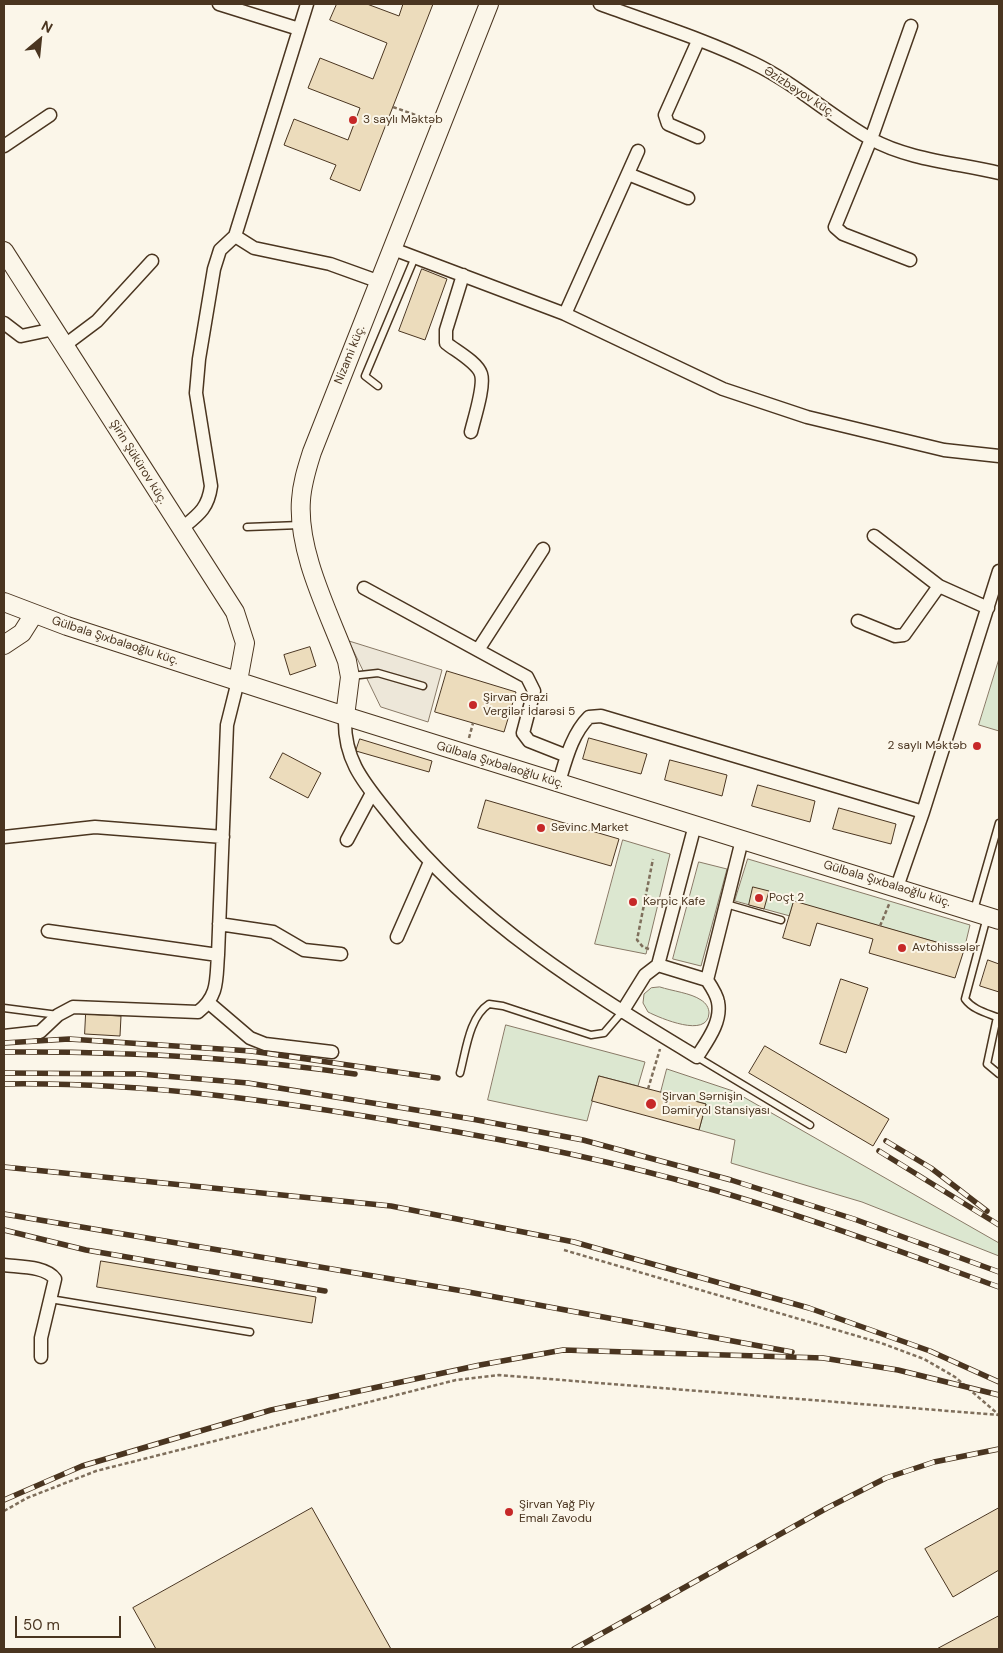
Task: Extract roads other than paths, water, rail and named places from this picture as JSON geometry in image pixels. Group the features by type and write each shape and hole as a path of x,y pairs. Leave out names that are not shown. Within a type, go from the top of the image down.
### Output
{"main road":[{"name":"Nizami küç.","path":"345,716 350,677 347,660 309,560 301,525 300,500 309,460 489,4"},
{"name":"Şirin Şükürov küç.","path":"4,251 235,612 246,643 238,681"},
{"name":"Gülbala Şıxbalaoğlu küç.","path":"4,602 34,614 345,716 987,916"},
{"path":"4,645 22,633 34,614"}],"street":[{"path":"218,4 299,29"},
{"path":"181,529 203,510 209,499 210,486 196,393 199,359 214,269 220,250 235,236 307,4"},
{"name":"Əzizbəyov küç.","path":"600,4 752,62 782,78 872,139 902,151 999,172"},
{"path":"910,260 843,234 836,226 872,139 911,26"},
{"path":"698,41 665,114 668,124 698,136"},
{"path":"4,146 50,116"},
{"path":"565,314 638,151"},
{"path":"628,174 688,198"},
{"path":"235,236 254,248 330,264 380,282"},
{"path":"393,249 565,314 723,389 807,417 944,450 999,456"},
{"path":"64,345 97,321 152,261"},
{"path":"463,275 446,330 446,343 481,373 482,382 471,432"},
{"path":"4,323 21,336 54,329"},
{"path":"874,536 939,586 988,608"},
{"path":"478,650 543,549"},
{"path":"897,887 923,812 999,571"},
{"path":"858,621 895,636 904,635 939,586"},
{"path":"364,588 527,677 534,691 523,733 529,741 567,756"},
{"path":"4,1036 40,1032 58,1015 73,1006 198,1012 209,1003 215,988 218,955 227,725 238,681"},
{"path":"345,716 344,736 348,752 356,770 372,793 430,862 484,913 524,946 580,986 697,1057 712,1033 718,1016 718,1000 707,980 659,959"},
{"path":"558,782 580,725 589,717 602,716 923,812"},
{"path":"348,840 372,793"},
{"path":"622,1012 645,975 659,959 695,825"},
{"path":"4,837 95,827 223,836"},
{"path":"707,980 742,840"},
{"path":"397,937 430,862"},
{"path":"219,924 273,932 304,950 340,954"},
{"path":"48,931 218,955"},
{"path":"209,1003 250,1038 265,1044 332,1052"},
{"path":"4,1266 52,1274 55,1279 41,1338 41,1357"}],"lane":[{"path":"378,386 365,376 415,256"},
{"path":"247,527 301,525"},
{"path":"350,677 378,673 423,686"},
{"path":"999,823 987,916 966,999 974,1008 998,1018 987,1064 999,1074"},
{"path":"726,904 781,920"},
{"path":"460,1073 476,1018 480,1009 488,1004 504,1006 591,1035 604,1032 622,1012"},
{"path":"4,1008 58,1015"},
{"path":"697,1057 810,1125"},
{"path":"50,1299 250,1332"}],"railway":[{"path":"4,1043 69,1039 251,1051 438,1078"},
{"path":"4,1052 180,1056 268,1063 355,1074"},
{"path":"4,1073 140,1074 248,1083 472,1119 583,1140 731,1180 854,1219 999,1272"},
{"path":"4,1084 108,1086 263,1101 366,1116 525,1145 632,1168 740,1198 852,1234 999,1287"},
{"path":"886,1141 931,1168 987,1211"},
{"path":"879,1151 999,1225"},
{"path":"4,1167 391,1206 574,1242 809,1308 930,1351 999,1382"},
{"path":"4,1214 463,1291 792,1352"},
{"path":"4,1230 86,1250 325,1291"},
{"path":"4,1500 82,1466 271,1410 480,1365 563,1350 823,1358 898,1370 999,1395"},
{"path":"574,1649 827,1508 886,1478 934,1462 999,1449"}],"place":[{"name":"3 saylı Məktəb","path":"353,120"},
{"name":"Şirvan Ərazi Vergilər İdarəsi 5","path":"473,705"},
{"name":"2 saylı Məktəb","path":"977,746"},
{"name":"Sevinc Market","path":"541,828"},
{"name":"Poçt 2","path":"759,898"},
{"name":"Kərpic Kafe","path":"633,902"},
{"name":"Avtohissələr","path":"902,948"},
{"name":"Şirvan Sərnişin Dəmiryol Stansiyası","path":"651,1104"},
{"name":"Şirvan Yağ Piy Emalı Zavodu","path":"509,1512"}]}
